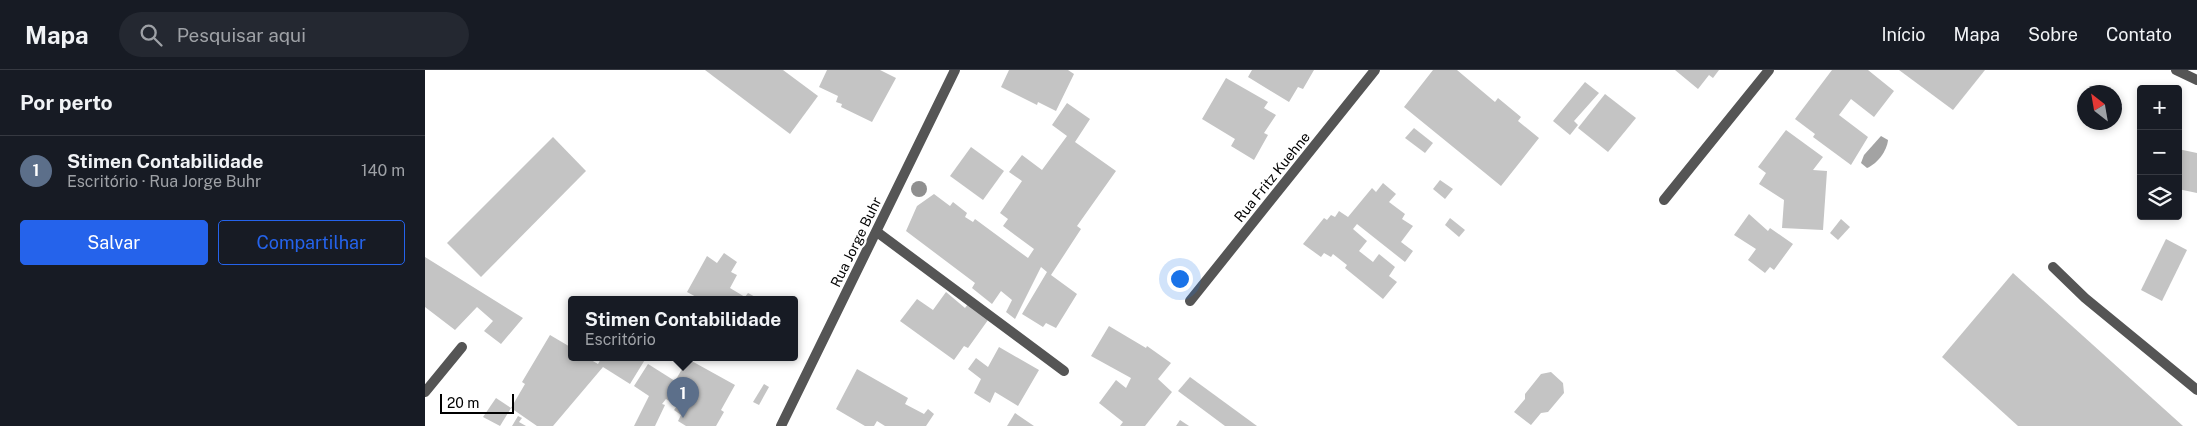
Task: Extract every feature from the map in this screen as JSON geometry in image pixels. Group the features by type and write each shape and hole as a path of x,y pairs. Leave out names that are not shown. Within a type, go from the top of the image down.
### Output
{"street":[{"name":"Rua Jorge Buhr","path":"781,426 955,70"},
{"name":"Rua Fritz Kuehne","path":"1190,301 1375,70"},
{"path":"1664,200 1769,70"},
{"path":"2176,70 2197,80"},
{"path":"877,232 1064,371"},
{"path":"2053,267 2085,298 2197,390"},
{"path":"425,392 462,347"}],"shaded area":[{"path":"1881,136 1888,140 1884,153 1867,168 1861,163 1864,155"}],"building":[{"path":"705,70 783,70 818,96 790,134"},
{"path":"827,70 880,70 896,78 872,122 841,107 842,104 836,102 838,96 819,87"},
{"path":"1009,70 1068,70 1074,74 1056,111 1038,102 1037,105 1001,87"},
{"path":"1252,70 1314,70 1303,89 1298,87 1289,102 1248,77"},
{"path":"1433,70 1457,70 1495,102 1498,98 1521,117 1518,121 1539,138 1501,186 1404,107"},
{"path":"1675,70 1719,70 1713,78 1709,75 1698,89"},
{"path":"1832,70 1868,70 1894,91 1874,117 1851,99 1839,115 1868,137 1851,165 1813,137 1815,134 1795,119"},
{"path":"1899,70 1985,70 1953,110"},
{"path":"1226,78 1268,102 1264,108 1276,115 1264,133 1268,135 1254,160 1231,146 1235,139 1202,119"},
{"path":"1585,82 1599,93 1574,121 1578,125 1570,135 1553,121"},
{"path":"1605,94 1636,118 1608,152 1578,128"},
{"path":"1067,103 1090,119 1075,142 1116,171 1077,226 1081,229 1051,275 1077,294 1056,328 1046,323 1043,327 1022,314 1047,272 1041,267 1015,319 1006,312 1012,300 1001,291 992,304 972,288 975,283 906,231 917,206 934,194 950,206 953,202 967,213 965,217 973,222 975,219 1028,258 1034,249 1003,226 1008,219 1000,213 1022,181 1009,172 1022,155 1042,170 1067,136 1052,125"},
{"path":"1414,128 1433,143 1425,153 1405,138"},
{"path":"1786,130 1823,157 1813,170 1827,171 1823,230 1782,228 1784,200 1759,184 1766,173 1758,167"},
{"path":"553,137 586,171 481,277 447,243"},
{"path":"971,147 1004,171 983,200 950,176"},
{"path":"2182,150 2197,153 2197,193 2182,190"},
{"path":"1440,180 1453,189 1445,199 1433,189"},
{"path":"1383,183 1396,194 1389,202 1405,214 1402,219 1413,226 1401,242 1413,251 1405,262 1357,224 1353,229 1367,241 1359,251 1373,262 1379,254 1395,267 1389,276 1397,282 1383,299 1345,268 1347,265 1333,254 1331,257 1324,253 1321,257 1303,244 1324,218 1327,220 1331,215 1335,217 1339,211 1348,217 1372,188 1376,192"},
{"path":"1749,214 1768,231 1770,228 1793,244 1774,270 1770,267 1765,273 1748,260 1756,249 1734,235"},
{"path":"1450,218 1465,230 1459,237 1445,225"},
{"path":"1841,219 1850,227 1838,240 1830,233"},
{"path":"2166,239 2187,250 2162,301 2141,290"},
{"path":"724,253 737,262 731,272 737,275 730,288 743,296 694,296 687,292 707,256 717,263"},
{"path":"425,257 523,318 501,344 484,331 493,321 477,307 455,330 425,307"},
{"path":"2013,273 2183,426 2018,426 1942,357"},
{"path":"946,292 965,308 968,304 988,320 968,348 964,346 954,360 900,321 917,299 933,310"},
{"path":"1109,326 1146,348 1147,346 1171,363 1158,379 1172,392 1145,426 1120,426 1123,422 1099,403 1116,380 1126,388 1131,378 1091,356"},
{"path":"550,335 568,346 568,361 593,361 598,364 600,361 644,361 630,384 603,367 553,426 537,426 511,408 525,384 522,382"},
{"path":"999,347 1039,370 1018,406 995,392 990,403 974,393 981,379 968,369 976,358 988,367"},
{"path":"687,361 692,361 735,385 721,410 724,412 716,426 686,426 678,421 681,415 674,410 677,406 666,399 662,404 665,405 655,426 634,426 649,396 634,386 648,364 675,381"},
{"path":"857,369 908,398 905,404 924,414 928,409 934,414 926,426 885,426 877,421 874,426 865,426 836,409"},
{"path":"1551,372 1563,383 1564,393 1548,412 1541,413 1531,425 1514,412 1541,374"},
{"path":"1190,377 1257,426 1225,426 1178,391"},
{"path":"764,384 769,387 759,405 753,402"},
{"path":"496,398 511,408 500,426 483,417"},
{"path":"1015,413 1034,426 1007,426"},
{"path":"518,416 522,418 519,422 526,426 512,426"},
{"path":"1180,420 1189,426 1176,426"}],"place":[{"name":"Stimen Contabilidade","path":"683,418"}]}
